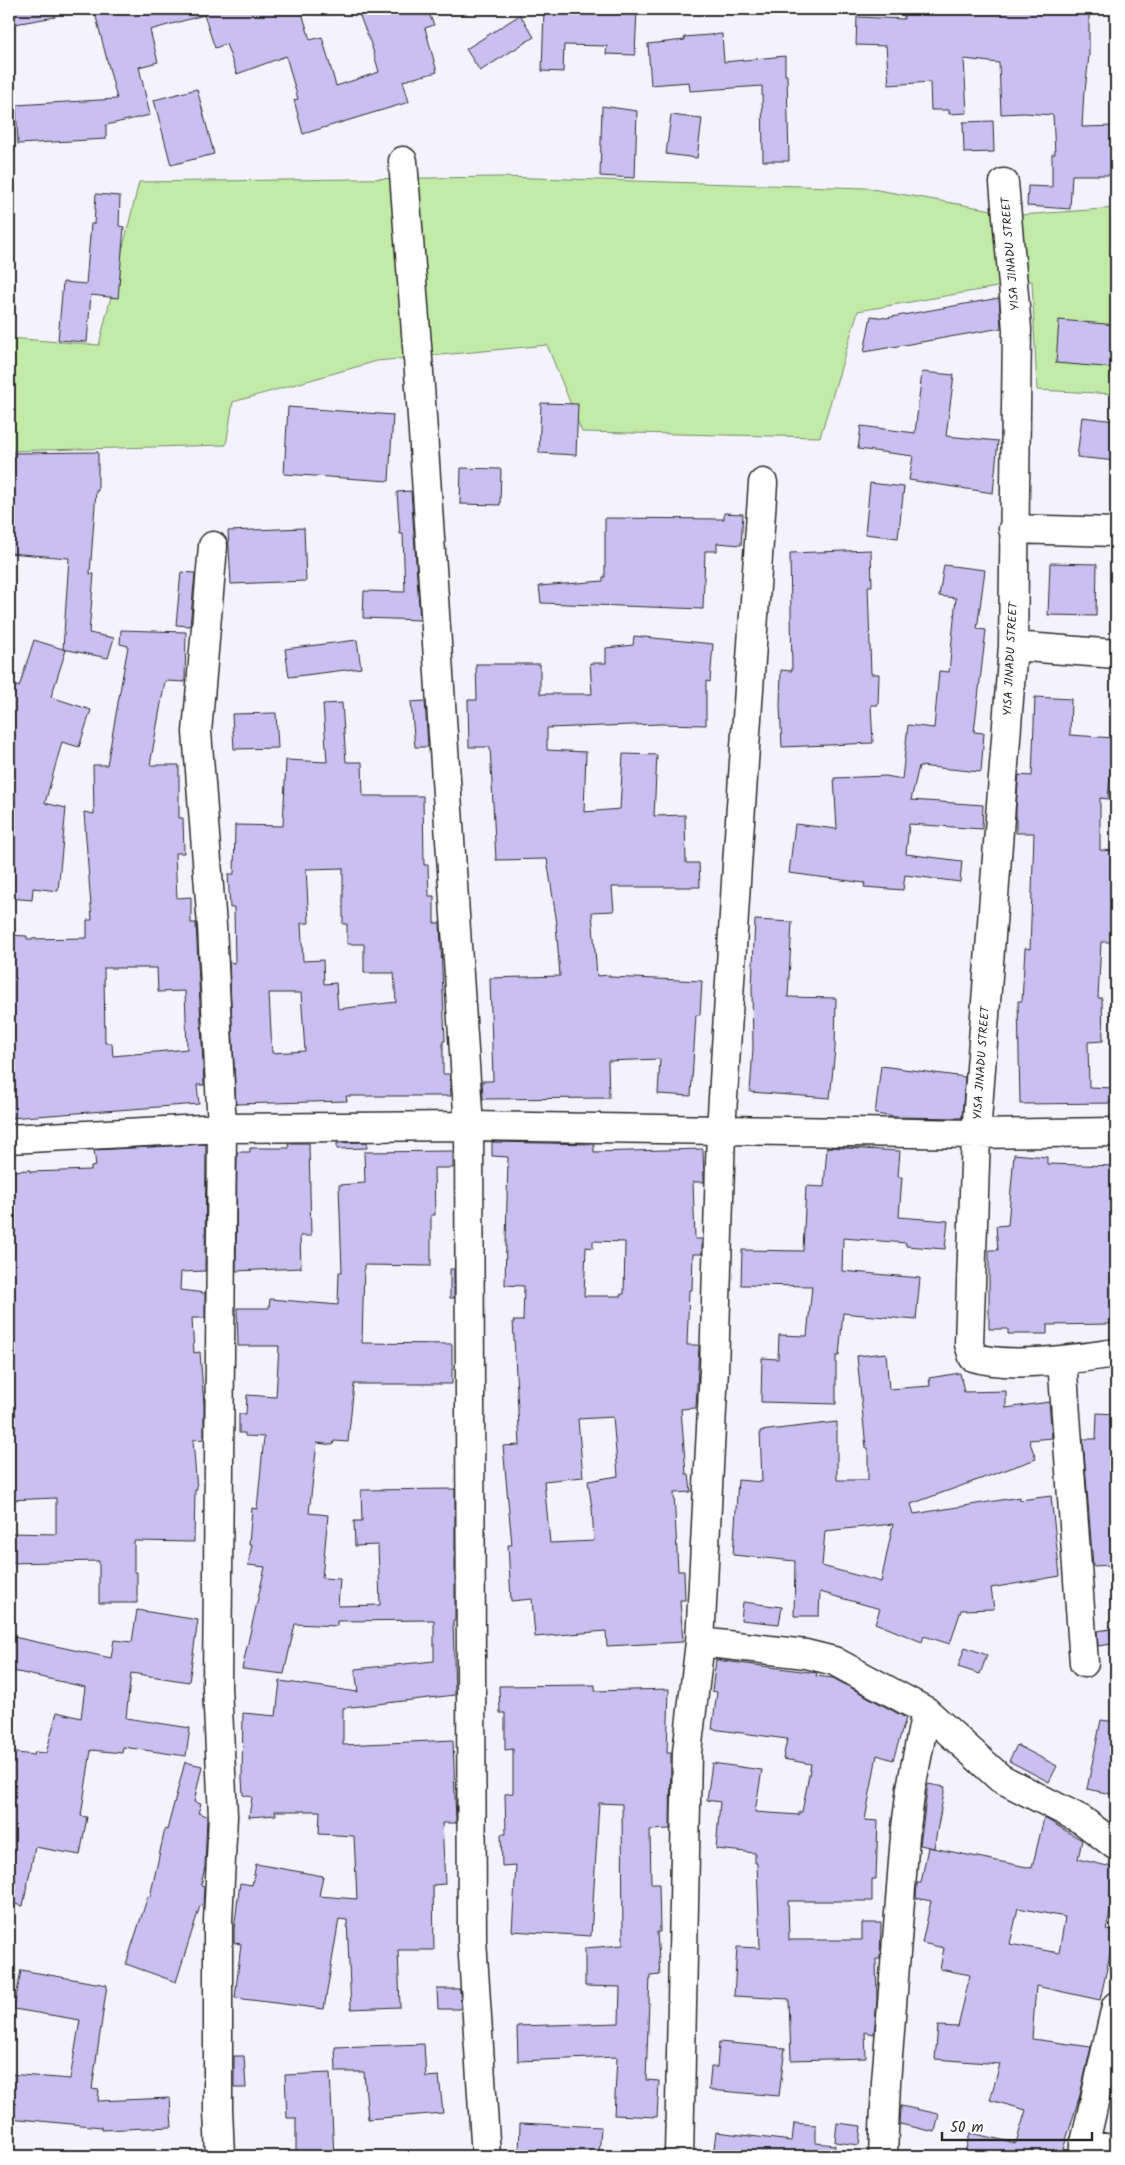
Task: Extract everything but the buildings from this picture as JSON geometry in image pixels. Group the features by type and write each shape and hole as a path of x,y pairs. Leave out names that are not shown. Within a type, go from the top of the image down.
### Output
{"street":[{"path":"403,161 419,372 468,1126 472,1940 486,2156"},
{"name":"YISA JINADU STREET","path":"1004,183 1017,328 1012,646 976,1134 969,1344 973,1357 989,1362 1062,1360"},
{"path":"679,2156 687,1752 700,1642 714,1370 721,1131 737,865 764,483"},
{"path":"1014,529 1116,532"},
{"path":"213,546 197,732 212,926 222,1128 217,1686 223,1816 218,1921 218,2109 220,2156"},
{"path":"1012,646 1116,654"},
{"path":"9,1139 222,1128 468,1126 976,1134 1116,1132"},
{"path":"1084,1664 1062,1360 1116,1353"},
{"path":"700,1642 806,1654 834,1661 926,1711 1000,1778 1082,1820 1116,1846"},
{"path":"883,2156 886,2082 905,1836 911,1788 926,1711"},
{"path":"1116,2006 1083,2150 1116,2150"}],"green space":[{"path":"501,177 866,188 1021,215 1116,208 1116,394 1037,390 1032,281 858,311 820,437 582,432 547,345 377,361 233,402 226,445 9,451 9,338 99,345 139,182"}]}
